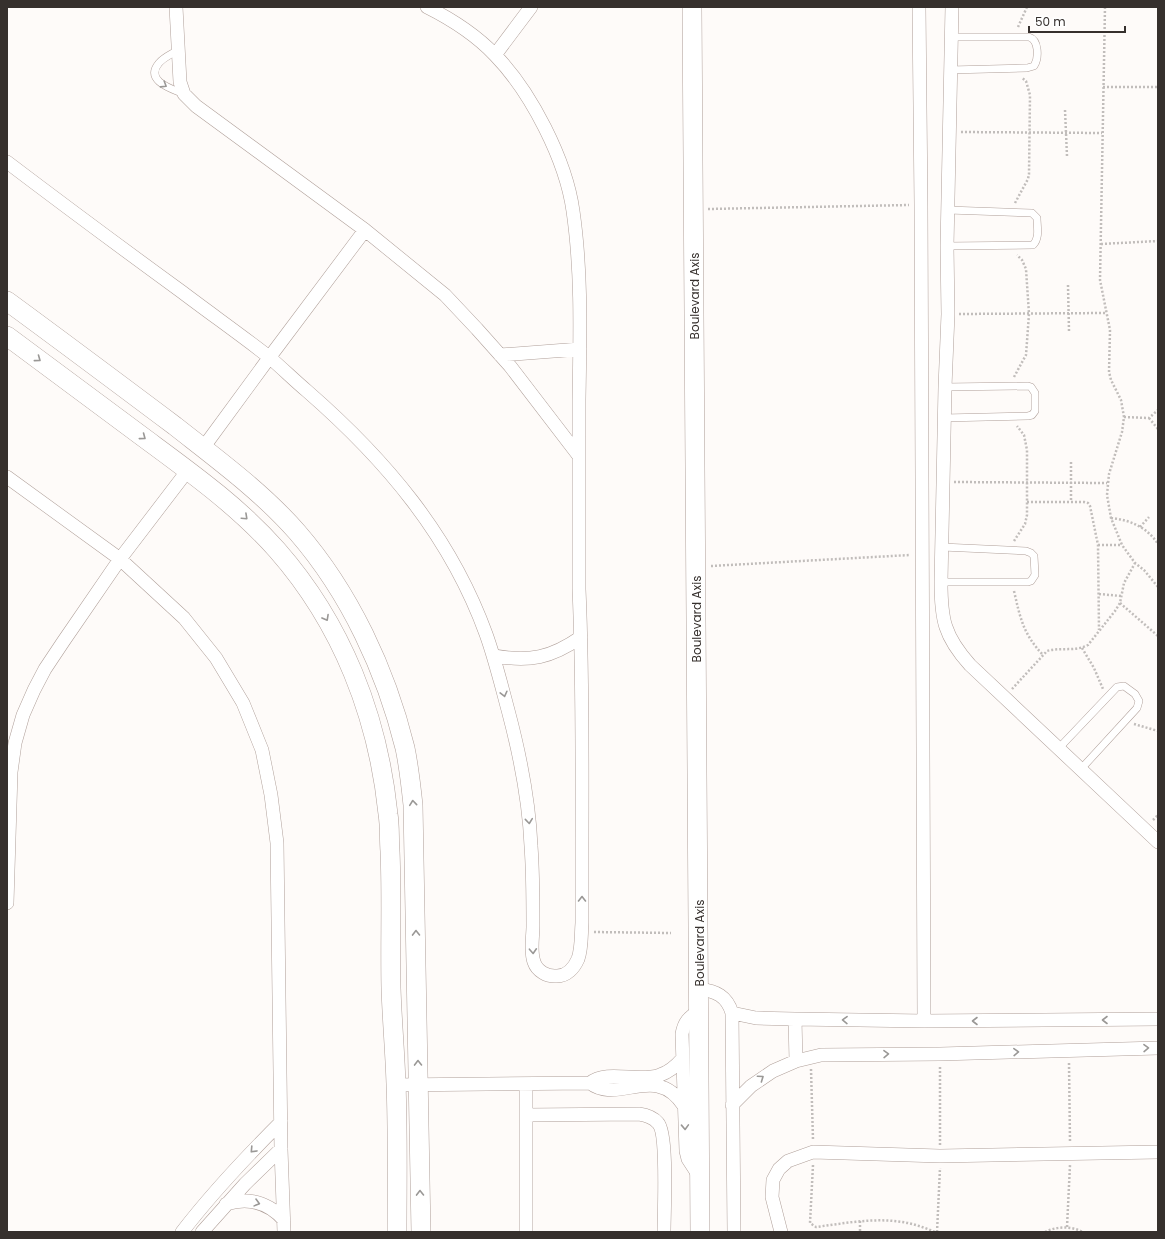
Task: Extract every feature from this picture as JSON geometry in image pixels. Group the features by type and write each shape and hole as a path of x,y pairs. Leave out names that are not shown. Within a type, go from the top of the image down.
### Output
{"street":[{"path":"176,7 179,76 184,94 196,106 365,230 445,295 500,355 579,456"},
{"path":"495,55 531,7"},
{"name":"Boulevard Axis","path":"692,7 700,1232"},
{"path":"919,7 924,1021"},
{"path":"952,7 950,37 947,246 948,314 944,418 941,607 944,623 950,638 963,656 1004,697 1158,842"},
{"path":"7,162 269,358 350,431 397,481 418,507 437,535 460,576 482,624 494,656 520,758 526,794 531,844 534,963 539,970 546,975 562,976 570,971 578,959 581,948 582,932 581,637 579,589 580,348 579,270 573,210 565,179 553,146 541,121 519,86 495,55 467,32 430,8"},
{"path":"203,448 365,230"},
{"path":"7,301 203,448 271,506 297,532 323,566 343,597 362,631 378,665 391,700 405,749 413,805 421,1232"},
{"path":"7,336 188,470 252,523 278,550 322,610 355,675 376,737 388,814 392,897 391,988 396,1085 398,1232"},
{"path":"500,355 580,348"},
{"path":"110,413 127,390"},
{"path":"7,903 11,772 15,743 23,715 45,669 120,559 188,470"},
{"path":"7,477 120,559 184,618 216,658 243,703 262,750 271,795 277,842 281,1149 284,1226"},
{"path":"494,656 512,659 530,659 543,656 566,647 581,637"},
{"path":"699,989 713,992 725,999 729,1003 732,1012 734,1232"},
{"path":"699,1011 690,1016 684,1024 682,1034 682,1059 685,1143 687,1155 693,1168 700,1177"},
{"path":"732,1012 756,1018 795,1019 924,1021 1158,1019"},
{"path":"795,1019 796,1061"},
{"path":"732,1105 751,1086 773,1071 796,1061 820,1055 940,1054 1158,1048"},
{"path":"622,1083 661,1075 671,1069 682,1059"},
{"path":"396,1085 590,1083 604,1076 622,1083 661,1086 675,1095 684,1106"},
{"path":"526,1084 526,1232"},
{"path":"526,1115 639,1114 647,1115 659,1123 664,1141 664,1232"},
{"path":"182,1232 213,1194 256,1146 281,1122"},
{"path":"202,1232 226,1204 281,1149"},
{"path":"781,1232 772,1197 773,1180 779,1169 788,1161 813,1152 940,1156 1158,1152"},
{"path":"226,1204 244,1200 258,1202 270,1208 284,1226"}],"lane":[{"path":"950,37 1029,37 1035,40 1037,58 1036,62 1031,68 950,70"},
{"path":"178,50 159,63 156,67 155,73 156,78 164,85 184,94"},
{"path":"947,246 1032,245 1038,236 1037,218 1034,214 948,210"},
{"path":"944,418 1028,416 1034,414 1035,393 1034,390 1028,386 945,387"},
{"path":"942,547 1026,551 1034,556 1034,578 1028,582 942,582"},
{"path":"1059,748 1114,689 1120,686 1128,688 1135,694 1139,701 1138,704 1081,769"}],"path":[{"path":"1014,37 1027,7"},
{"path":"1105,7 1100,280 1111,340 1108,364 1109,372 1121,400 1124,417 1122,432 1111,464 1107,483 1108,506 1111,518 1122,545 1135,563 1148,574 1158,587"},
{"path":"1010,212 1028,179 1030,133 1028,88 1026,81 1012,69"},
{"path":"1103,87 1158,87"},
{"path":"1065,110 1066,156"},
{"path":"949,132 1102,133"},
{"path":"693,209 921,205"},
{"path":"1101,244 1158,241"},
{"path":"1006,246 1022,260 1026,269 1029,314 1026,355 1009,386"},
{"path":"1068,285 1069,331"},
{"path":"948,314 1106,313"},
{"path":"1124,417 1149,418 1158,410"},
{"path":"1008,550 1025,524 1027,515 1027,445 1024,436 1011,417"},
{"path":"1149,418 1158,429"},
{"path":"1071,462 1072,502"},
{"path":"943,482 1107,483"},
{"path":"1027,502 1084,502 1088,503 1090,506 1098,545 1099,631"},
{"path":"1140,527 1149,517"},
{"path":"1111,518 1126,521 1140,527 1157,539 1158,544"},
{"path":"1098,545 1122,545"},
{"path":"696,567 922,554"},
{"path":"1004,697 1042,655 1052,650 1082,648 1088,645 1120,603 1124,583 1135,563"},
{"path":"1013,582 1022,626 1042,655"},
{"path":"1099,594 1121,596"},
{"path":"1120,603 1158,636"},
{"path":"1082,648 1094,668 1106,697"},
{"path":"1124,721 1158,731"},
{"path":"582,932 671,933"},
{"path":"1067,1227 1070,1154 1068,1050"},
{"path":"810,1057 813,1152 810,1222 812,1225 816,1227 860,1221 891,1221 912,1224 936,1232 940,1156 940,1054"},
{"path":"860,1221 860,1232"},
{"path":"1045,1232 1067,1227 1083,1232"}]}
